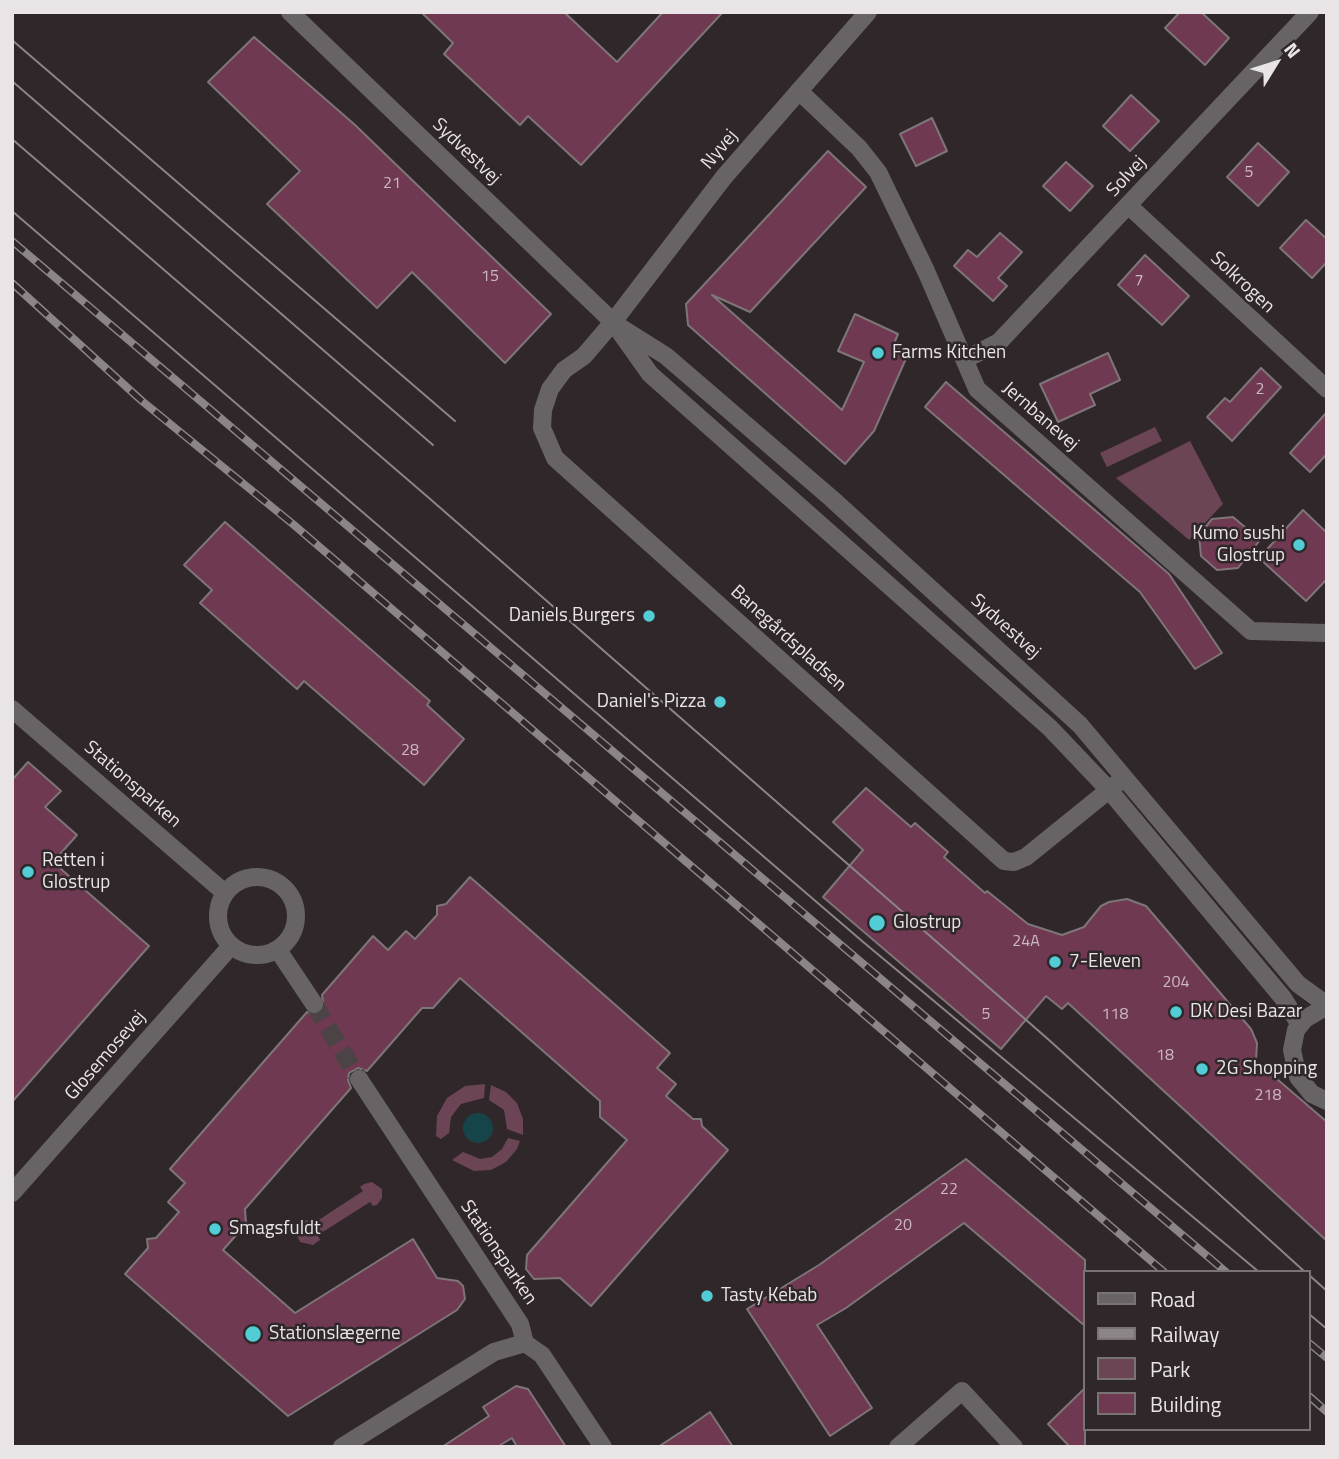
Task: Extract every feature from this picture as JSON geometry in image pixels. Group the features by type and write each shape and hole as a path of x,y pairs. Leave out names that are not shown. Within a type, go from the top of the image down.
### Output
{"street":[{"name":"Sydvestvej","path":"290,12 613,322 650,374 1041,720 1109,790 1283,998 1300,1025"},
{"name":"Nyvej","path":"613,322 724,177 868,12"},
{"name":"Solvej","path":"966,359 999,342 1310,12"},
{"name":"Jernbanevej","path":"799,91 859,148 878,172 966,359 977,389 1251,631 1327,633"},
{"name":"Solkrogen","path":"1129,206 1327,389"},
{"name":"Sydvestvej","path":"613,322 666,356 831,498 1070,716 1125,776 1298,984 1327,1005"},
{"name":"Banegårdspladsen","path":"613,322 584,356 564,370 550,389 543,410 542,428 555,458 1004,861 1014,862 1026,857 1125,776"},
{"name":"Stationsparken","path":"12,709 225,893"},
{"path":"248,878 275,881 286,889 293,901 295,928 278,950 254,956 231,946 222,934 218,921 219,906 225,893 248,878"},
{"name":"Glosemosevej","path":"12,1194 231,946"},
{"path":"278,950 314,1004"},
{"path":"1327,1005 1315,1010 1300,1025 1292,1050 1295,1072 1312,1094 1327,1101"},
{"name":"Stationsparken","path":"359,1079 520,1324 525,1343 542,1355 603,1447"},
{"path":"342,1447 494,1352 525,1343"},
{"path":"898,1447 962,1391 1014,1447"}],"green space":[{"path":"1155,427 1162,441 1107,467 1100,453"},
{"path":"1190,441 1223,504 1189,540 1116,478"},
{"path":"485,1084 484,1098 461,1104 451,1117 449,1133 441,1139 436,1136 437,1116 447,1098 465,1086"},
{"path":"491,1085 506,1092 517,1103 523,1119 523,1135 507,1129 504,1110 489,1100"},
{"path":"508,1138 520,1141 517,1149 506,1162 491,1170 474,1171 452,1160 463,1152 480,1159 492,1157 502,1149"},
{"path":"372,1182 382,1189 382,1198 377,1205 373,1206 370,1202 318,1235 320,1240 313,1245 300,1242 296,1234 303,1222 307,1220 311,1225 363,1191 360,1187 364,1184"}],"water":[{"path":"478,1113 489,1117 493,1128 489,1139 478,1143 467,1139 463,1128 467,1117"}],"building":[{"path":"421,12 564,12 617,62 663,12 723,12 581,165 528,116 520,125 444,54 453,43"},
{"path":"1180,12 1201,12 1229,38 1205,65 1165,28"},
{"path":"254,37 354,124 551,314 505,363 412,272 377,308 267,204 300,171 208,82"},
{"path":"1131,95 1159,121 1130,151 1103,126"},
{"path":"932,118 947,151 916,166 900,134"},
{"path":"1258,143 1289,172 1258,206 1227,177"},
{"path":"828,151 866,187 750,312 712,295 842,410 864,362 838,351 855,314 898,334 893,346 908,354 874,431 845,464 688,325 686,304"},
{"path":"1066,162 1093,186 1070,211 1043,186"},
{"path":"1306,220 1327,239 1327,262 1312,278 1280,248"},
{"path":"1000,233 1022,252 998,278 1007,286 993,301 954,266 968,250 977,257"},
{"path":"1145,255 1189,296 1162,325 1118,285"},
{"path":"1108,353 1120,380 1090,394 1095,405 1058,422 1040,384"},
{"path":"1261,368 1281,387 1232,441 1207,417 1225,398 1230,402"},
{"path":"946,382 1169,574 1222,653 1195,669 1140,592 925,407"},
{"path":"1327,412 1327,454 1310,472 1290,453"},
{"name":"Kumo sushi Glostrup","path":"1303,510 1327,533 1327,579 1306,601 1259,558"},
{"path":"1233,517 1260,540 1238,568 1217,570 1201,556 1199,535 1212,519"},
{"path":"225,522 430,701 427,705 464,739 424,785 304,681 297,689 200,603 212,590 184,565"},
{"path":"28,762 61,791 45,807 77,835 53,862 149,946 12,1102 12,780"},
{"name":"2G Shopping","path":"866,788 911,827 915,823 948,852 944,857 985,893 987,891 1028,924 1062,935 1084,927 1101,906 1109,902 1127,899 1146,906 1251,1029 1257,1043 1256,1061 1327,1122 1327,1241 1068,1003 1062,1009 1046,996 1001,1049 823,897 863,850 833,822"},
{"path":"470,877 670,1053 657,1068 676,1084 666,1096 693,1119 701,1119 702,1126 728,1150 591,1306 560,1278 534,1279 526,1269 527,1255 627,1140 600,1117 600,1101 460,978 433,1008 422,1008 367,1071 358,1068 349,1073 351,1088 245,1209 246,1224 223,1250 295,1313 413,1239 437,1278 458,1281 463,1286 465,1299 457,1310 288,1416 125,1274 148,1248 147,1239 156,1238 179,1212 168,1202 185,1183 170,1169 307,1012 315,1015 324,1010 322,995 373,936 388,950 406,931 415,939 437,915 437,906 446,904"},
{"path":"966,1159 1085,1260 1084,1325 964,1223 846,1308 817,1325 872,1408 830,1436 747,1309 819,1265"},
{"path":"516,1386 528,1389 566,1447 517,1447 512,1438 497,1447 442,1447 489,1416 483,1407"},
{"path":"1084,1389 1085,1447 1070,1447 1048,1424"},
{"path":"710,1412 733,1447 658,1447 690,1426"}],"tunnel":[{"path":"314,1004 359,1079"}],"tram line":[{"path":"12,40 455,421"},
{"path":"12,81 433,445"},
{"path":"12,139 429,498 1049,1040 1303,1270"},
{"path":"12,211 862,941 1257,1270"},
{"path":"1311,1277 1327,1291"},
{"path":"1311,1316 1327,1329"}],"railway":[{"path":"12,241 1224,1270"},
{"path":"12,283 142,401 294,525 1162,1270"},
{"path":"1311,1345 1327,1358"},
{"path":"1311,1398 1327,1412"}],"place":[{"name":"Farms Kitchen","path":"878,353"},
{"name":"Kumo sushi Glostrup","path":"1299,545"},
{"name":"Daniels Burgers","path":"649,616"},
{"name":"Daniel's Pizza","path":"720,702"},
{"name":"Retten i Glostrup","path":"28,872"},
{"name":"Glostrup","path":"877,923"},
{"name":"7-Eleven","path":"1055,962"},
{"name":"DK Desi Bazar","path":"1176,1012"},
{"name":"2G Shopping","path":"1202,1069"},
{"name":"Smagsfuldt","path":"215,1229"},
{"name":"Tasty Kebab","path":"707,1296"},
{"name":"Stationslægerne","path":"253,1334"}]}
